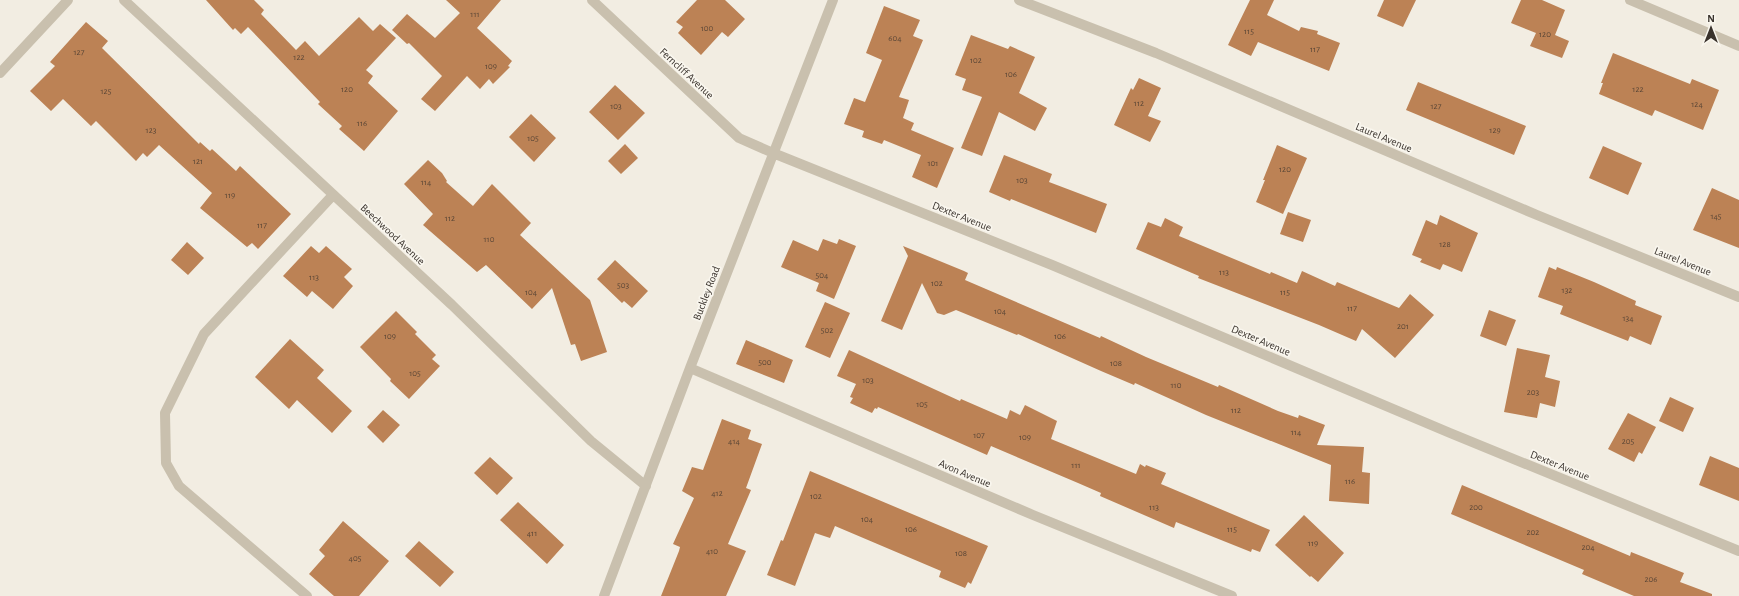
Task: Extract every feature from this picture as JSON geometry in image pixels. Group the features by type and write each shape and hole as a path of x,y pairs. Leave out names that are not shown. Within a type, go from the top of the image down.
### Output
{"street":[{"path":"0,73 68,0"},
{"name":"Beechwood Avenue","path":"124,0 452,305 591,442 646,486"},
{"name":"Ferncliff Avenue","path":"592,0 739,138 773,153"},
{"name":"Buckley Road","path":"604,596 690,368 833,0"},
{"name":"Laurel Avenue","path":"1019,0 1156,54 1537,215 1739,297"},
{"path":"1630,0 1739,46"},
{"name":"Dexter Avenue","path":"773,153 1052,265 1443,430 1739,551"},
{"path":"307,596 179,486 166,463 165,413 204,334 333,195"},
{"name":"Avon Avenue","path":"690,368 1033,515 1232,596"}],"building":[{"path":"206,0 254,0 264,10 261,14 296,50 305,41 319,56 359,17 373,31 380,24 396,38 366,70 373,76 368,83 398,111 364,151 339,129 342,126 318,104 320,102 248,27 241,34 235,28 233,30"},
{"path":"446,0 501,0 477,28 512,61 508,66 510,67 493,84 489,79 480,89 467,76 435,111 421,99 442,76 409,43 407,44 392,30 407,14 435,38 460,13"},
{"path":"697,0 725,0 745,19 728,37 722,32 701,55 678,33 683,27 676,22"},
{"path":"1250,0 1274,0 1267,15 1299,31 1301,27 1318,31 1317,34 1340,43 1329,71 1258,42 1251,56 1228,45"},
{"path":"1384,0 1416,0 1403,27 1377,16"},
{"path":"1521,0 1542,0 1565,10 1555,35 1569,41 1562,58 1530,46 1536,33 1511,23"},
{"path":"884,6 920,20 913,36 923,40 899,97 909,100 903,118 914,123 911,130 954,148 937,188 912,177 921,155 884,140 882,144 862,137 864,131 844,124 854,98 865,102 882,60 866,53"},
{"path":"86,22 108,41 102,48 199,144 200,142 210,151 212,149 236,171 240,166 291,214 258,249 252,243 247,247 200,208 212,193 159,145 147,157 143,153 136,161 96,121 91,126 63,99 51,111 30,91 55,66 50,62"},
{"path":"971,35 1008,49 1010,46 1035,57 1019,93 1047,108 1035,131 999,112 982,156 961,148 982,97 962,90 966,79 955,75"},
{"path":"1613,53 1690,84 1692,79 1719,90 1703,130 1655,110 1652,116 1599,94 1603,83 1601,83"},
{"path":"1139,78 1161,88 1148,116 1161,121 1150,142 1114,125 1131,88 1133,90"},
{"path":"1418,82 1526,126 1514,155 1406,110"},
{"path":"615,85 645,113 618,140 589,112"},
{"path":"531,114 556,138 534,162 509,137"},
{"path":"625,144 638,158 621,174 608,161"},
{"path":"1277,145 1307,158 1283,214 1256,202"},
{"path":"1603,146 1642,163 1628,195 1589,178"},
{"path":"1004,155 1052,174 1049,182 1107,204 1096,233 1011,199 1010,201 989,192"},
{"path":"428,160 442,173 447,181 446,182 473,206 492,184 531,223 520,235 590,300 607,352 581,361 575,344 571,345 552,288 532,309 486,265 477,272 423,225 433,214 404,184"},
{"path":"1712,188 1739,200 1739,248 1693,230"},
{"path":"1288,212 1311,220 1303,242 1280,234"},
{"path":"1440,215 1478,233 1462,272 1443,264 1440,270 1420,262 1422,259 1412,255 1426,220 1437,225"},
{"path":"1165,218 1183,227 1179,236 1270,274 1271,272 1297,283 1302,271 1335,286 1337,282 1399,308 1410,294 1434,315 1395,358 1362,329 1356,341 1198,278 1199,276 1136,249 1148,222 1161,227"},
{"path":"823,239 837,244 839,239 856,246 834,299 816,291 819,283 781,267 793,240 818,251"},
{"path":"187,242 204,258 188,275 171,260"},
{"path":"311,246 319,253 326,246 352,269 344,277 353,286 333,309 312,291 307,297 283,276"},
{"path":"903,246 968,273 965,280 1100,338 1101,336 1146,357 1218,387 1219,385 1278,411 1298,418 1299,415 1325,425 1317,445 1364,447 1362,472 1370,473 1369,504 1329,501 1331,465 1206,415 1135,383 1134,385 1018,334 1017,335 956,310 944,315 937,313 922,283 902,330 881,321 908,256"},
{"path":"615,260 648,291 632,308 624,301 622,303 597,279"},
{"path":"1549,267 1556,270 1557,267 1594,282 1636,301 1635,305 1662,316 1651,345 1630,336 1628,341 1560,314 1563,306 1538,297"},
{"path":"825,302 850,313 830,358 805,347"},
{"path":"1489,310 1516,320 1506,346 1480,336"},
{"path":"396,311 417,332 415,334 436,355 432,359 440,366 409,399 390,381 391,379 360,347"},
{"path":"290,339 324,370 317,378 352,411 332,433 297,400 289,409 255,377"},
{"path":"746,340 793,360 784,383 736,364"},
{"path":"1517,348 1550,355 1545,377 1560,381 1555,407 1540,403 1537,418 1504,412"},
{"path":"849,350 960,401 961,399 1007,419 1010,410 1020,415 1025,405 1057,421 1051,439 1136,474 1140,464 1166,473 1161,484 1270,530 1260,552 1252,549 1251,552 1176,522 1174,528 1100,496 1101,493 991,446 987,455 878,407 877,409 875,408 872,413 850,403 853,398 850,397 856,384 837,376"},
{"path":"1670,397 1694,408 1683,432 1659,421"},
{"path":"383,410 400,425 383,443 367,427"},
{"path":"1628,413 1656,427 1642,454 1639,452 1634,462 1608,449"},
{"path":"722,419 751,430 748,439 762,444 746,488 751,490 728,544 746,551 726,596 661,596 680,547 673,544 694,498 682,491 692,467 703,470"},
{"path":"1710,456 1739,468 1739,501 1699,485"},
{"path":"490,457 513,478 497,495 474,473"},
{"path":"810,471 988,546 971,584 968,582 965,588 939,577 941,571 835,526 830,538 815,533 795,586 767,575 781,540 783,541"},
{"path":"1462,485 1630,556 1631,552 1684,573 1680,582 1712,594 1712,596 1634,596 1582,574 1584,570 1451,514"},
{"path":"518,502 564,545 547,564 500,520"},
{"path":"1304,515 1344,553 1318,582 1311,576 1310,577 1275,545"},
{"path":"343,521 389,561 359,596 334,596 309,574 325,556 319,550"},
{"path":"419,541 454,572 440,587 405,556"}]}
